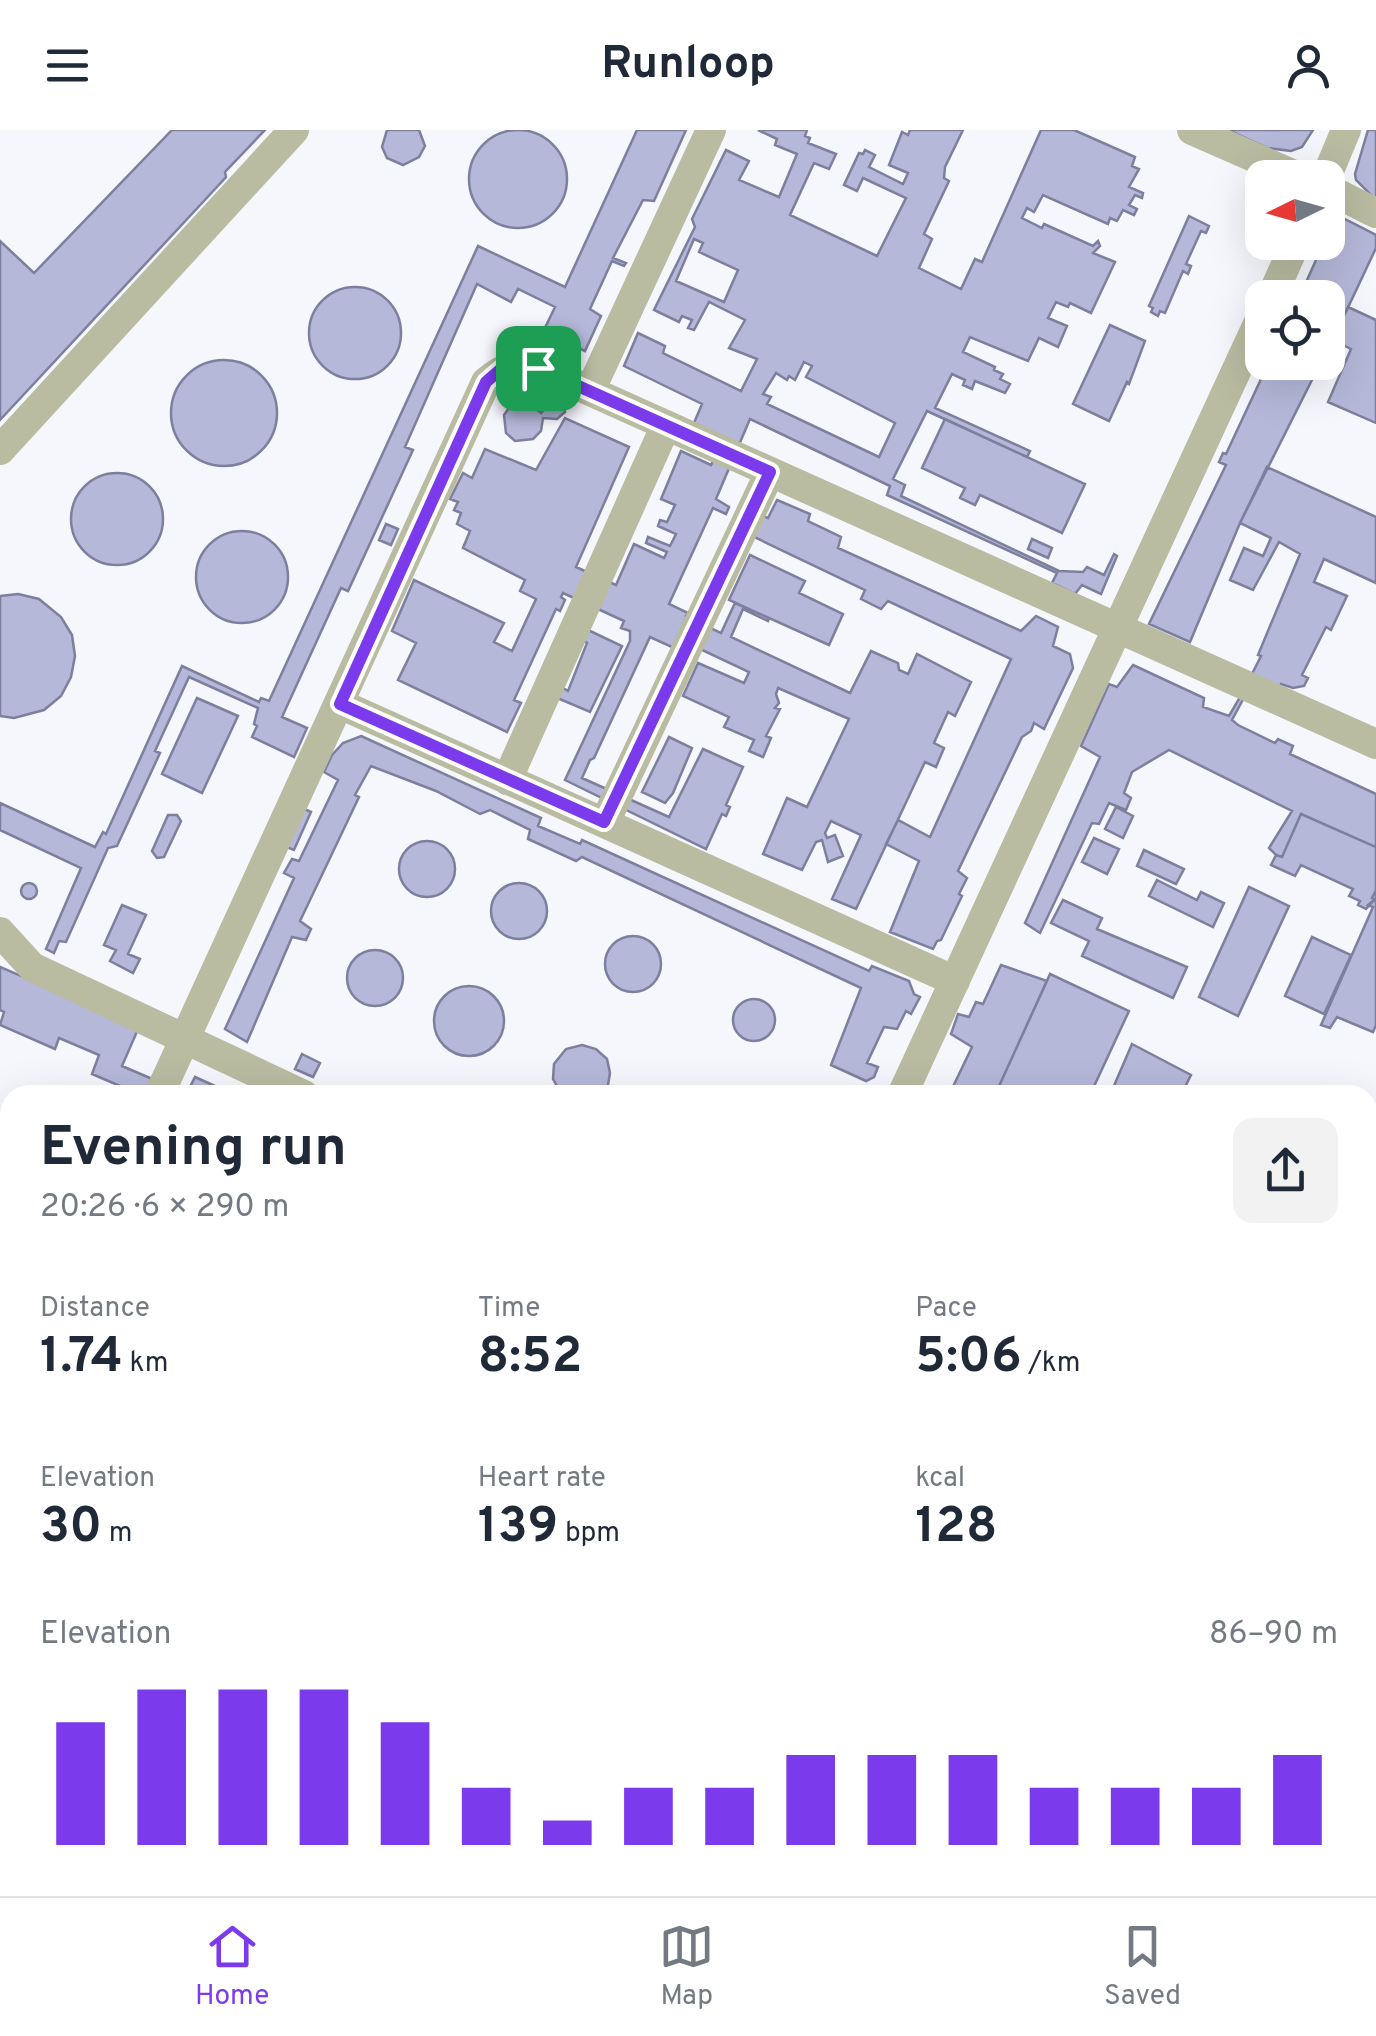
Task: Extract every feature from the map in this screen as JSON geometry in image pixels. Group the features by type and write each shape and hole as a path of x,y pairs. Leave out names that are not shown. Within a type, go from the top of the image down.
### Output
{"lane":[{"path":"0,450 294,130"},
{"path":"590,391 712,130"},
{"path":"1192,130 1260,160"},
{"path":"1334,160 1346,130"},
{"path":"1345,198 1376,213"},
{"path":"907,1085 1245,352"},
{"path":"163,1085 486,382 501,369 517,363 590,391 1376,744"},
{"path":"507,780 666,425"},
{"path":"604,822 770,472"},
{"path":"340,704 955,980"},
{"path":"0,932 32,966 283,1085"}],"building":[{"path":"172,130 265,130 0,420 0,241 34,273"},
{"path":"387,130 419,130 425,146 419,157 403,165 387,158 382,147"},
{"path":"508,130 528,130 553,144 564,160 564,198 553,214 528,228 508,228 491,220 477,206 469,189 469,169 477,152 491,138"},
{"path":"637,130 686,130 654,201 643,200 613,258 626,263 624,266 612,261 590,309 601,316 585,351 543,332 555,307 518,289 511,302 477,284 405,447 413,450 348,591 341,588 282,717 307,728 294,757 252,737 258,708 189,677 155,751 160,753 117,846 108,848 66,942 59,941 54,953 46,949 81,868 0,830 0,803 95,847 103,832 106,834 182,666 259,702 261,698 269,701 478,246 565,287"},
{"path":"758,130 807,130 808,143 836,154 829,169 814,163 790,215 877,256 906,198 863,178 857,191 844,185 859,153 865,150 875,155 869,167 903,184 908,173 889,165 902,132 908,135 910,130 963,130 945,167 944,178 949,181 924,234 932,239 919,268 961,289 975,259 982,262 1041,130 1074,130 1135,157 1132,166 1139,169 1129,187 1143,193 1142,198 1135,195 1129,205 1137,209 1134,215 1123,210 1117,221 1110,218 1108,224 1043,195 1034,212 1027,208 1022,218 1093,246 1098,241 1100,246 1093,253 1115,262 1091,313 1070,303 1068,307 1056,302 1048,318 1067,326 1058,347 1039,338 1028,361 970,337 963,352 995,367 1003,374 1000,379 1010,384 1005,393 975,381 972,389 952,374 935,408 1030,451 1027,457 927,411 893,479 905,485 901,496 1059,571 1083,572 1087,567 1104,575 1114,554 1117,556 1101,594 1082,585 1075,594 1052,583 1057,573 887,495 890,486 750,419 716,499 729,507 726,514 713,508 669,604 721,633 735,603 769,618 768,621 743,609 731,637 850,693 871,651 898,663 899,670 908,674 917,654 971,682 955,716 948,712 934,743 944,748 936,767 925,762 856,909 832,899 861,835 831,821 825,833 827,838 835,835 843,856 828,862 822,840 816,842 802,870 763,854 787,798 807,807 849,719 778,688 779,703 775,708 780,709 766,736 771,738 763,757 749,751 754,740 724,727 729,717 683,696 698,663 744,683 749,672 681,640 676,649 650,637 582,778 669,817 703,749 743,767 726,805 730,807 726,816 722,814 706,849 565,780 630,641 630,631 621,628 624,621 563,593 561,597 565,600 560,611 556,609 514,700 521,703 507,732 398,680 416,643 392,631 414,580 504,623 494,642 512,651 536,599 520,591 525,580 463,548 470,531 457,524 461,513 454,510 458,502 450,499 463,473 472,478 485,449 536,470 565,418 629,447 576,567 616,585 634,544 664,558 667,552 646,543 648,537 670,546 676,534 658,526 660,520 667,522 675,505 661,499 681,451 711,465 725,438 694,423 702,404 624,366 638,333 665,346 663,353 741,391 757,359 729,348 745,320 709,302 694,330 688,328 692,320 682,316 679,322 654,310 695,227 692,219 726,150 749,161 739,180 779,197 797,154 775,145 777,139","holes":["694,239 703,243 699,252 738,270 724,302 676,281","804,362 812,366 806,377 895,423 879,457 767,404 771,397 763,394 776,373 795,380"]},
{"path":"1228,130 1313,130 1302,147 1291,151 1267,148"},
{"path":"1368,130 1376,130 1376,200 1355,174"},
{"path":"1189,216 1209,226 1206,233 1201,231 1186,264 1191,266 1188,274 1183,271 1165,313 1160,311 1158,316 1149,306"},
{"path":"1345,219 1376,235 1376,248 1345,314 1345,280 1307,280 1316,260 1345,260"},
{"path":"355,287 373,290 388,300 398,315 398,351 388,366 373,376 355,379 337,376 322,366 312,351 309,333 312,315 322,300 337,290"},
{"path":"1348,307 1376,320 1376,423 1328,402 1338,380 1345,380 1345,363 1351,349 1345,346"},
{"path":"1110,325 1145,341 1129,384 1109,421 1073,404"},
{"path":"224,360 244,364 261,376 273,393 277,413 273,433 261,450 244,462 224,466 204,462 187,450 175,433 171,413 175,393 187,376 204,364"},
{"path":"1261,380 1312,380 1240,523 1190,642 1149,624 1226,465 1219,462"},
{"path":"553,399 563,403 565,412 557,419 543,418 541,431 533,439 515,441 506,433 504,415 511,405 528,402 541,413"},
{"path":"945,419 1085,484 1062,533 980,495 975,505 960,498 965,488 922,468"},
{"path":"1267,467 1376,517 1376,583 1324,559 1314,582 1347,596 1302,675 1308,678 1304,686 1281,684 1270,704 1243,692 1300,554 1279,542 1253,590 1230,580 1244,548 1263,556 1271,538 1240,523"},
{"path":"117,473 135,476 150,486 160,501 160,537 150,552 135,562 117,565 99,562 84,552 74,537 71,519 74,501 84,486 99,476"},
{"path":"777,500 810,514 808,521 841,537 838,548 1021,631 1036,616 1058,627 1053,646 1070,654 1073,668 1044,729 1034,723 1022,737 958,871 967,878 959,894 962,896 933,949 890,932 919,861 886,844 898,820 930,837 1011,659 888,601 881,609 861,599 865,590 752,536"},
{"path":"386,524 398,529 391,545 379,540"},
{"path":"242,531 260,534 275,544 285,559 285,595 275,610 260,620 242,623 224,620 209,610 199,595 196,577 199,559 209,544 224,534"},
{"path":"1032,539 1052,548 1048,558 1028,549"},
{"path":"750,555 805,581 799,593 843,614 829,645 729,600"},
{"path":"18,594 39,599 61,617 72,635 75,656 71,677 61,696 44,710 14,718 0,716 0,596"},
{"path":"588,630 622,646 590,712 555,697 560,686 568,691 587,643 582,639"},
{"path":"1133,665 1204,698 1203,707 1229,716 1243,692 1246,694 1232,720 1238,725 1275,743 1278,739 1293,746 1290,754 1376,794 1376,847 1301,814 1282,857 1276,855 1269,848 1292,811 1169,750 1132,772 1124,793 1131,798 1126,810 1109,803 1099,824 1092,823 1040,933 1025,923 1100,757 1081,746 1109,684 1117,687"},
{"path":"197,698 238,716 202,793 162,774"},
{"path":"361,736 541,818 538,826 580,844 582,840 869,971 872,966 909,981 914,994 920,997 911,1014 906,1011 897,1029 884,1027 867,1063 878,1067 874,1077 866,1081 831,1065 861,988 582,857 576,861 528,839 530,830 490,810 480,814 436,791 371,766 300,921 311,929 306,940 292,937 247,1042 225,1029 294,878 284,873 292,859 299,861 338,780 324,772 343,743"},
{"path":"669,737 692,748 665,803 642,792"},
{"path":"1116,807 1133,816 1123,838 1105,829"},
{"path":"302,808 311,812 294,850 284,846"},
{"path":"1301,814 1376,847 1376,890 1372,898 1375,899 1366,909 1349,896 1353,889 1301,865 1295,876 1271,865 1276,855 1282,857"},
{"path":"168,815 177,815 181,821 164,857 157,858 152,851"},
{"path":"1094,838 1119,849 1107,874 1082,862"},
{"path":"427,841 447,849 455,869 447,889 427,897 407,889 399,869 407,849"},
{"path":"1144,850 1184,869 1176,884 1137,866"},
{"path":"1157,880 1197,900 1201,892 1224,903 1213,927 1149,896"},
{"path":"29,883 37,891 29,899 21,891"},
{"path":"519,883 539,891 547,911 539,931 519,939 499,931 491,911 499,891"},
{"path":"1249,887 1289,906 1238,1016 1199,997"},
{"path":"1376,890 1376,1025 1373,1032 1337,1017 1330,1028 1321,1025 1373,907 1368,905 1375,899 1372,898"},
{"path":"1063,900 1102,918 1097,929 1187,967 1173,998 1082,956 1089,941 1051,923"},
{"path":"122,905 146,915 128,954 140,959 133,973 110,961 116,950 104,945"},
{"path":"633,936 653,944 661,964 653,984 633,992 613,984 605,964 613,944"},
{"path":"1312,937 1351,955 1324,1014 1285,996"},
{"path":"375,950 395,958 403,978 395,998 375,1006 355,998 347,978 355,958"},
{"path":"1001,965 1047,981 1000,1085 954,1085 972,1047 951,1034 958,1014 969,1017 976,1002 983,1004"},
{"path":"0,967 139,1027 122,1066 166,1085 118,1085 92,1074 99,1055 59,1038 55,1049 0,1025 4,1012 0,1010"},
{"path":"1050,974 1129,1011 1095,1085 1000,1085"},
{"path":"469,986 483,988 494,996 502,1007 502,1035 494,1046 483,1054 469,1056 455,1054 444,1046 436,1035 434,1021 436,1007 444,996 455,988"},
{"path":"754,999 769,1005 775,1020 769,1035 754,1041 739,1035 733,1020 739,1005"},
{"path":"1132,1044 1191,1075 1186,1085 1114,1085"},
{"path":"582,1045 596,1049 607,1059 608,1085 556,1085 554,1064 566,1049"},
{"path":"302,1054 320,1063 313,1077 295,1069"},
{"path":"195,1077 213,1085 191,1085"}],"route":[{"path":"517,363 538,368 770,472 604,822 340,704 486,382 501,369 517,363"}]}
